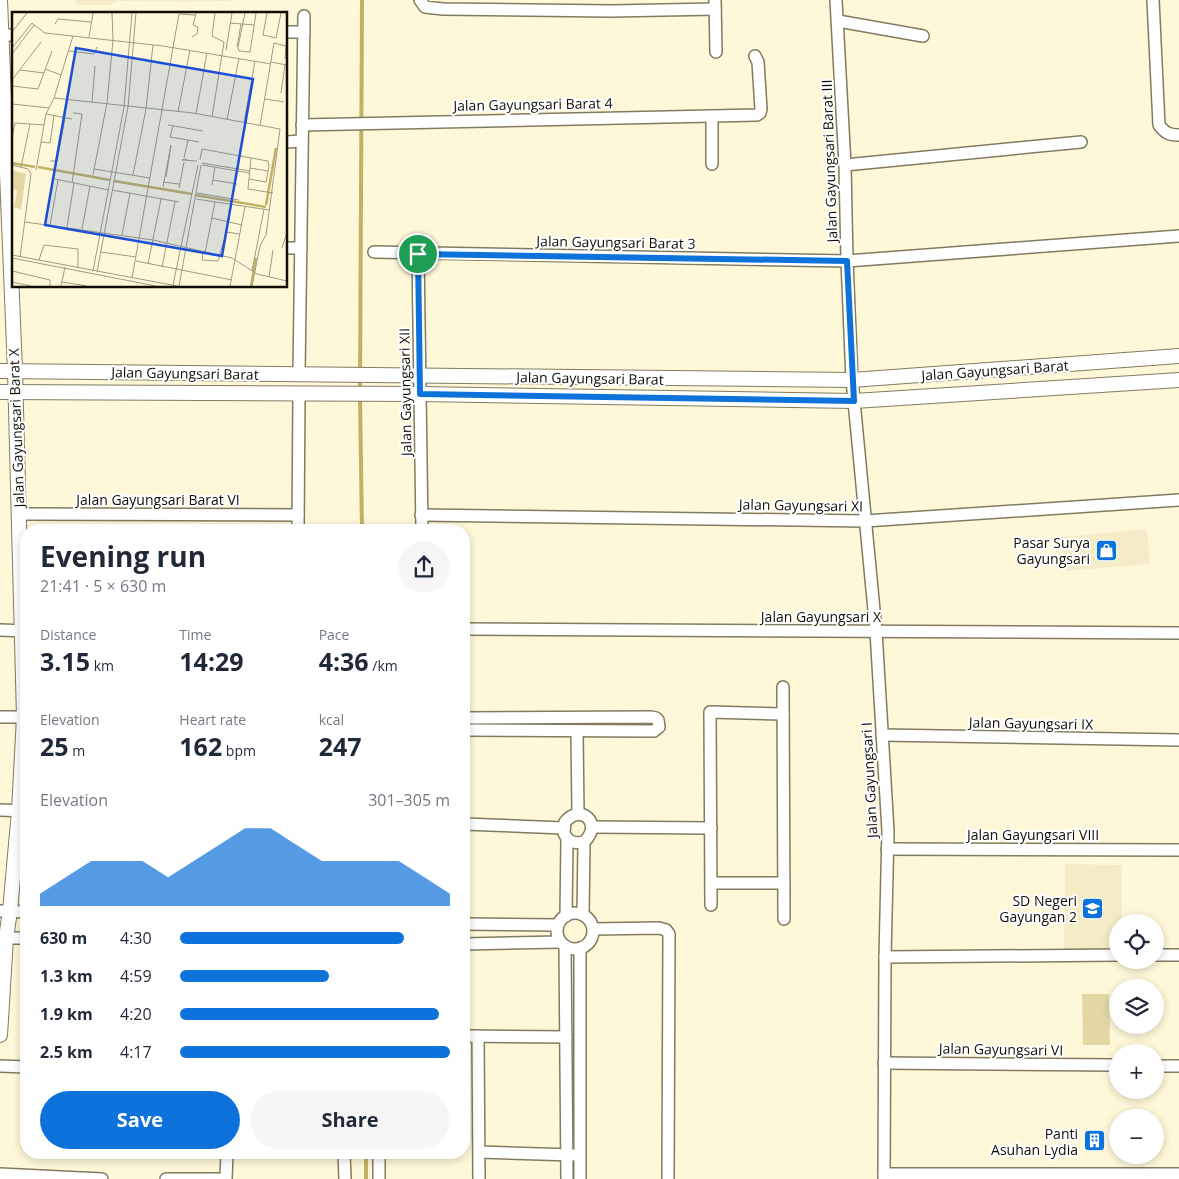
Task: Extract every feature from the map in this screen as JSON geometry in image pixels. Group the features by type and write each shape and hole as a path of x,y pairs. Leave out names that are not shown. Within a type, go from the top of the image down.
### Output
{"street":[{"name":"Jalan Gayungsari Barat X","path":"0,0 8,35 12,247"},
{"path":"420,0 425,8 443,9 612,11 715,4 716,52"},
{"name":"Jalan Gayungsari Barat III","path":"836,0 852,261 852,380"},
{"path":"1153,0 1159,124 1164,132 1171,135 1179,135"},
{"path":"299,374 304,16"},
{"path":"838,21 923,36"},
{"path":"288,32 304,32"},
{"name":"Jalan Gayungsari Barat 4","path":"302,125 370,122 757,115 761,109 758,62 755,56"},
{"path":"712,116 712,164"},
{"path":"288,142 302,141"},
{"path":"845,165 1081,142"},
{"path":"852,261 1179,236"},
{"path":"288,248 301,248"},
{"name":"Jalan Gayungsari Barat 3","path":"374,252 852,261"},
{"name":"Jalan Gayungsari XII","path":"418,254 422,524"},
{"name":"Jalan Gayungsari Barat X","path":"13,288 20,537"},
{"name":"Jalan Gayungsari Barat","path":"0,371 852,380 1179,356"},
{"name":"Jalan Gayungsari I","path":"852,380 876,631 887,849 884,1176"},
{"name":"Jalan Gayungsari Barat","path":"0,392 420,394 854,401 1179,380"},
{"path":"298,524 299,394"},
{"name":"Jalan Gayungsari XI","path":"422,515 866,521 1179,500"},
{"name":"Jalan Gayungsari Barat VI","path":"19,514 298,515"},
{"name":"Jalan Gayungsari X","path":"470,629 1179,633"},
{"path":"0,630 20,631"},
{"path":"783,687 784,919"},
{"path":"711,905 710,712 783,714"},
{"path":"0,717 20,717"},
{"path":"470,718 651,717 656,718 659,724 659,727 654,731 470,730"},
{"path":"577,732 578,814"},
{"name":"Jalan Gayungsari IX","path":"882,735 1179,740"},
{"path":"0,810 20,811"},
{"path":"470,825 565,833 572,842 578,844 584,842 590,836 592,827 590,821 585,816 578,814 568,818 565,833 566,916"},
{"name":"Jalan Gayungsari Barat X","path":"0,1036 5,911 20,823"},
{"path":"592,827 711,828"},
{"path":"470,944 563,944 572,949 580,948 587,944 592,937 593,929 583,915 584,842"},
{"name":"Jalan Gayungsari VIII","path":"887,849 1179,850"},
{"path":"711,883 784,883"},
{"path":"5,911 20,912"},
{"path":"567,1179 563,944 557,931 558,925 566,916 571,914 583,915"},
{"path":"470,924 558,925"},
{"path":"593,929 659,928 666,930 669,934 668,1179"},
{"path":"3,938 20,938"},
{"path":"580,948 580,1179"},
{"path":"885,957 1109,955"},
{"path":"1164,955 1179,955"},
{"path":"470,1036 566,1037"},
{"path":"478,1036 479,1179"},
{"name":"Jalan Gayungsari VI","path":"884,1062 1109,1065"},
{"path":"0,1066 20,1067"},
{"path":"1164,1066 1179,1066"},
{"path":"480,1152 580,1155"},
{"path":"226,1179 227,1159"},
{"path":"344,1159 345,1179"},
{"path":"379,1159 379,1179"},
{"path":"0,1174 102,1179"},
{"path":"884,1176 1179,1174"},
{"path":"166,1179 219,1179"}],"shaded area":[{"path":"75,0 241,0 200,2 116,1 111,5 78,5"},
{"name":"Pasar Surya Gayungsari","path":"1147,529 1150,564 1065,571 1062,537"},
{"name":"SD Negeri Gayungan 2","path":"1065,864 1122,865 1122,914 1109,914 1109,951 1064,950"},
{"path":"1082,994 1109,994 1110,1044 1083,1045"}],"waterway":[{"path":"360,390 362,0"},
{"path":"360,397 362,524"},
{"path":"366,1159 366,1179"}],"place":[{"name":"Pasar Surya Gayungsari","path":"1106,550"},
{"name":"SD Negeri Gayungan 2","path":"1093,908"},
{"name":"Panti Asuhan Lydia","path":"1094,1141"}],"route":[{"path":"418,254 847,261 854,401 420,394 418,254"}]}
